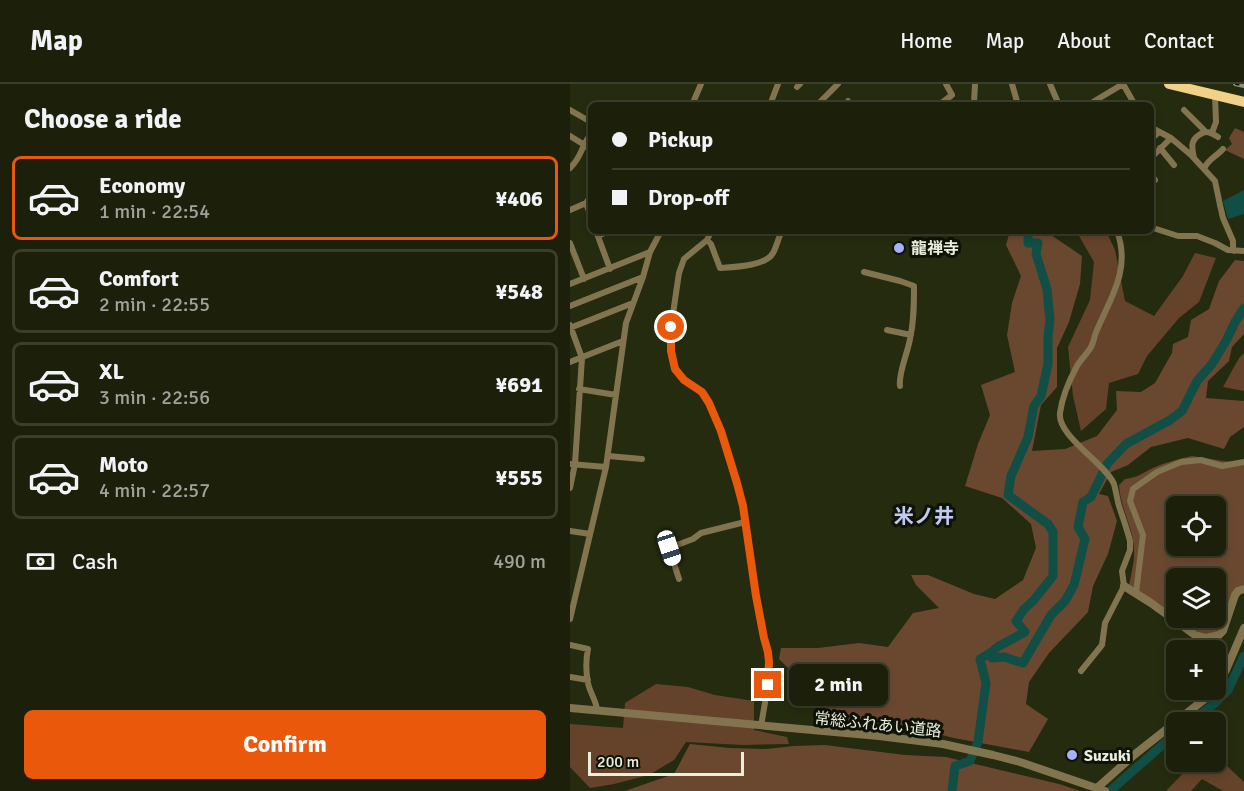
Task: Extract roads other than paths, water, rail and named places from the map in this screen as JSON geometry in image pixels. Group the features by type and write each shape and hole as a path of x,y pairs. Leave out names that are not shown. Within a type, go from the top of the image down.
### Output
{"highway":[{"path":"1169,84 1244,102"}],"street":[{"path":"693,102 701,84"},
{"path":"771,102 778,84"},
{"path":"820,102 838,84"},
{"path":"943,102 952,95 946,84"},
{"path":"974,102 975,84"},
{"path":"1012,84 1017,102"},
{"path":"1050,84 1058,102"},
{"path":"1093,102 1123,84 1133,102"},
{"path":"1212,134 1216,122 1215,95"},
{"path":"570,110 588,121"},
{"path":"1184,110 1212,134"},
{"path":"1154,129 1171,138 1215,181 1223,218 1233,241 1234,251"},
{"path":"1154,137 1160,132"},
{"path":"1194,158 1191,145 1194,138 1212,134"},
{"path":"570,136 588,147"},
{"path":"570,168 576,163 583,144 588,138"},
{"path":"1154,155 1171,138"},
{"path":"1160,148 1174,165"},
{"path":"1204,169 1206,164 1223,149"},
{"path":"570,210 588,200"},
{"path":"586,203 588,209"},
{"path":"1154,228 1178,237 1197,236 1228,250 1244,251"},
{"path":"597,234 610,268"},
{"path":"570,618 606,467 626,323 650,252 659,234"},
{"path":"709,234 708,240 720,268 744,266 762,261 772,255 781,234"},
{"path":"1081,671 1102,645 1105,623 1124,586 1122,572 1130,550 1130,541 1113,483 1062,425 1060,413 1073,374 1092,346 1118,284 1123,255 1118,234"},
{"path":"708,240 684,259 679,273 671,327 671,351 674,365 680,376 705,395 718,421 743,506 756,596 769,662 768,685 761,726"},
{"path":"570,243 584,279"},
{"path":"570,284 650,252"},
{"path":"864,272 914,286 914,319 899,379 900,386"},
{"path":"570,306 643,277"},
{"path":"570,488 573,432 582,358 570,327 633,303"},
{"path":"887,330 911,335"},
{"path":"570,362 623,341"},
{"path":"579,389 616,395"},
{"path":"608,456 642,459"},
{"path":"1136,593 1143,535 1130,501 1134,489 1157,472 1181,462 1201,460 1222,466 1244,462"},
{"path":"572,464 606,467"},
{"path":"679,579 669,548 693,539 701,533 745,522"},
{"path":"570,531 590,534"},
{"path":"1124,586 1206,639 1219,635 1223,631 1235,596 1238,591 1244,589"},
{"path":"1226,670 1244,628"},
{"path":"570,645 588,649 588,685 595,699 597,710"},
{"path":"570,677 588,680"},
{"path":"1101,790 1134,755 1205,700"},
{"name":"常総ふれあい道路","path":"570,708 879,736 943,744 1020,762 1101,790"}],"water":[{"path":"1244,190 1244,214 1228,219 1223,201"}],"waterway":[{"path":"990,653 1025,632 1016,621 1053,576 1053,532 1048,524 1008,495 1011,476 1028,437 1034,406 1041,396 1048,364 1050,320 1047,289 1036,254 1038,243 1028,243 1028,234"},
{"path":"952,791 955,766 970,761 978,742 986,683 980,659 990,653 992,658 1004,657 1023,663 1051,615 1065,601 1074,585 1085,539 1078,527 1083,502 1091,497 1107,464 1126,444 1182,411 1197,381 1212,364 1244,308"},
{"path":"1203,712 1228,690 1244,656"},
{"path":"1110,791 1166,742"}],"railway":[{"path":"1235,84 1244,86"}],"place":[{"name":"龍禅寺","path":"899,248"},
{"name":"Suzuki","path":"1072,755"}],"district":[{"name":"米ノ井","path":"924,516"}]}
